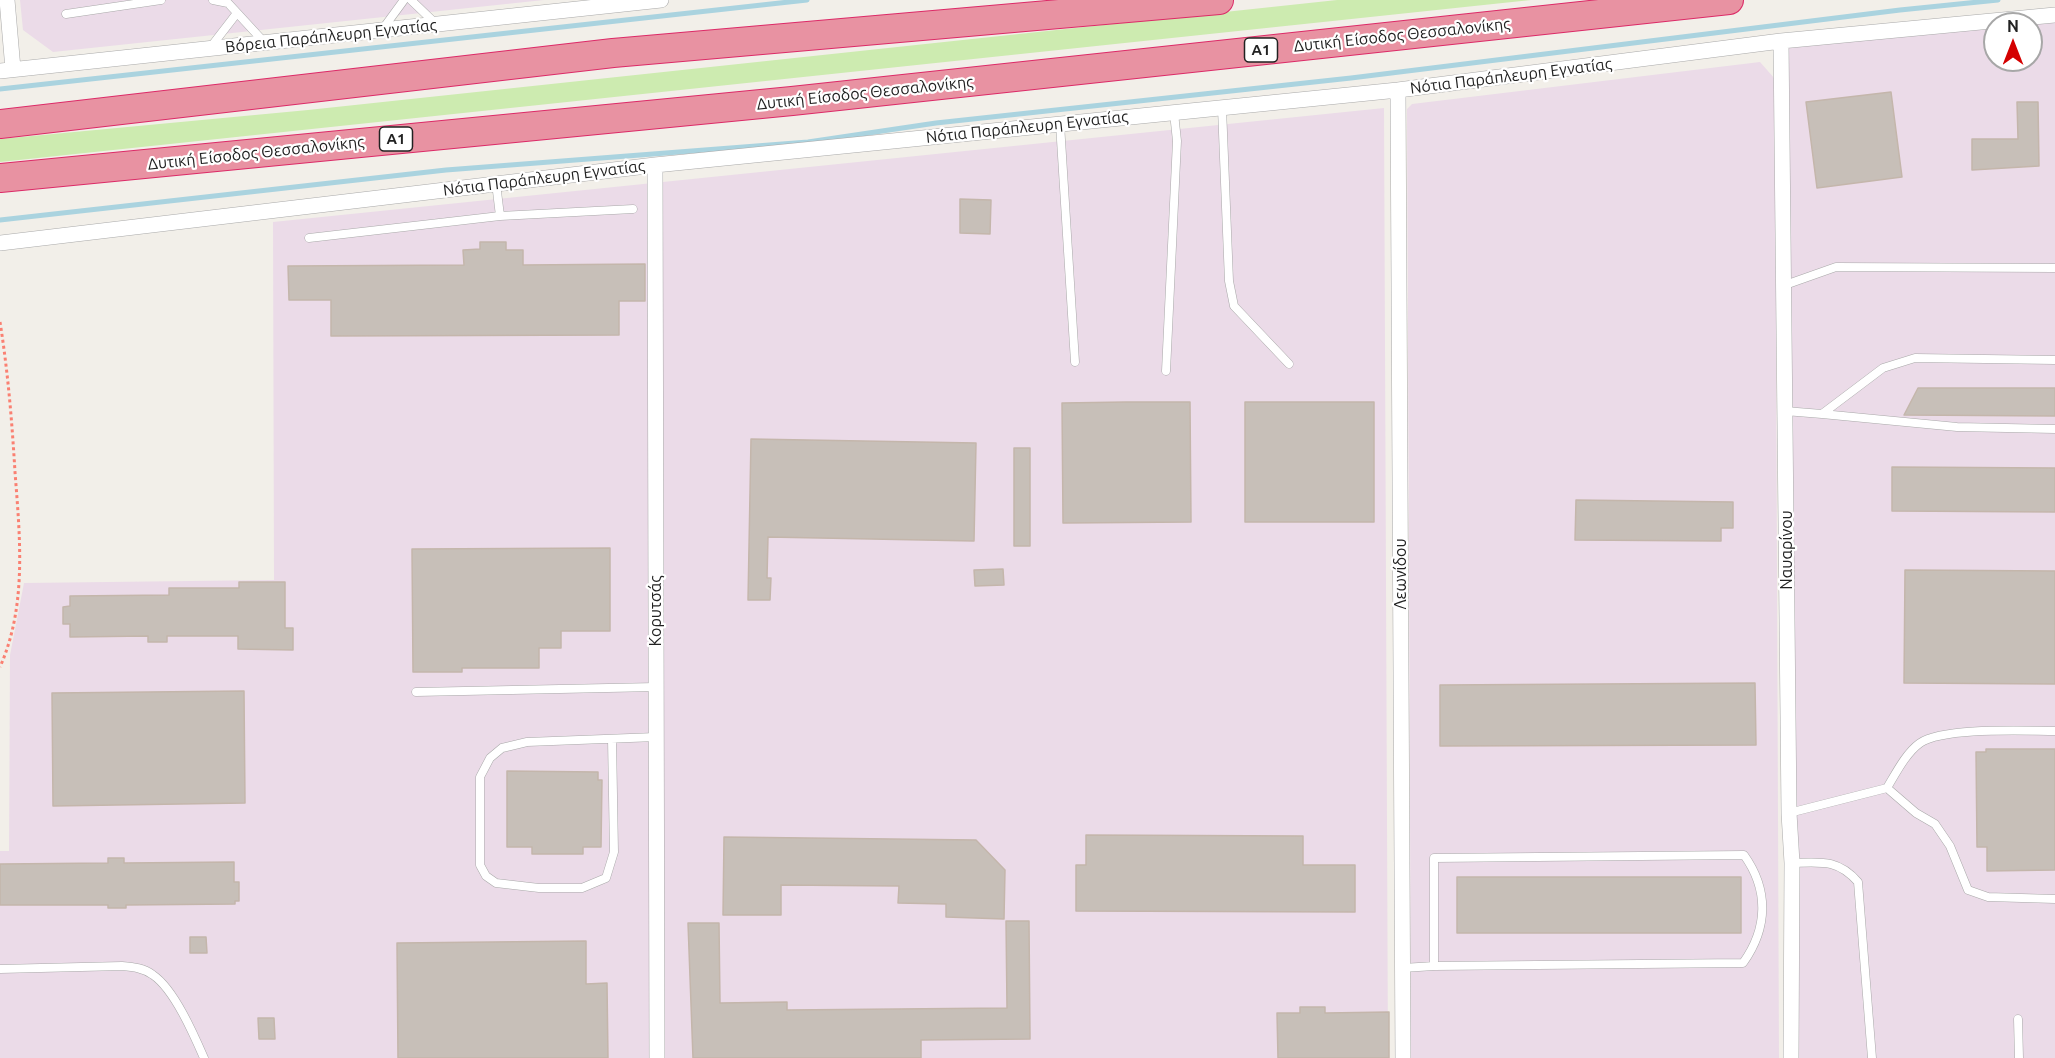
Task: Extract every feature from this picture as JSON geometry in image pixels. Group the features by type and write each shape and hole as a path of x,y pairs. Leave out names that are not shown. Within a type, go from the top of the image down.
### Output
{"highway":[{"path":"0,124 613,53 1220,0"},
{"name":"Δυτική Είσοδος Θεσσαλονίκης","path":"0,178 804,100 1729,0"}],"street":[{"path":"6,0 7,70"},
{"name":"Βόρεια Παράπλευρη Εγνατίας","path":"7,70 661,0"},
{"name":"Νότια Παράπλευρη Εγνατίας","path":"0,243 655,165 1398,90 1781,41 2055,15"},
{"name":"Ναυαρίνου","path":"1781,41 1789,813 1792,863 1791,1058"},
{"name":"Λεωνίδου","path":"1398,90 1403,1058"},
{"name":"Κορυτσάς","path":"655,165 657,1058"}],"lane":[{"path":"66,14 161,0"},
{"path":"213,0 228,3 265,43"},
{"path":"382,30 404,0"},
{"path":"411,0 436,24"},
{"path":"209,49 237,13"},
{"path":"1222,108 1229,281 1234,306 1289,364"},
{"path":"1166,371 1177,141 1174,113"},
{"path":"1060,124 1075,362"},
{"path":"496,183 500,216"},
{"path":"309,238 500,216 633,209"},
{"path":"1785,285 1836,267 2055,268"},
{"path":"1822,414 1883,368 1915,358 2055,360"},
{"path":"1785,411 1957,427 2055,429"},
{"path":"416,692 656,687"},
{"path":"1789,813 1887,788 1912,750 1922,741 1954,733 2055,730"},
{"path":"612,739 614,852 606,879 582,888 539,888 496,883 486,876 480,866 480,777 490,758 502,748 527,742 656,737"},
{"path":"1887,788 1916,813 1935,824 1950,846 1968,890 1988,897 2055,898"},
{"path":"1403,968 1743,963 1751,951 1761,924 1763,910 1758,880 1744,855 1434,858 1434,966"},
{"path":"1792,863 1828,862 1846,868 1858,882 1872,1058"},
{"path":"0,969 122,966 141,969 155,976 172,998 204,1058"},
{"path":"2018,1019 2019,1058"}],"path":[{"path":"0,322 9,379 21,555 18,596 10,643 0,667"}],"shaded area":[{"path":"20,0 544,0 53,52 23,30"},
{"path":"2055,15 2055,1058 1787,1058 1781,41 1983,22 1983,72 2043,72 2043,16"},
{"path":"1760,62 1775,79 1779,1058 1411,1058 1407,109 1412,104"},
{"path":"1384,108 1388,1058 0,1058 0,851 9,851 10,655 24,583 274,580 273,222"}],"green space":[{"path":"1337,0 1531,0 0,162 0,139 308,110"}],"building":[{"path":"1891,92 1902,177 1817,188 1806,102"},
{"path":"2017,102 2038,102 2039,166 1972,170 1972,139 2018,139"},
{"path":"960,199 991,200 990,234 960,233"},
{"path":"480,242 506,242 506,250 523,250 523,265 645,264 645,301 619,301 619,335 331,336 331,300 289,300 288,266 464,265 463,250 480,249"},
{"path":"1918,388 2055,388 2055,416 1904,415"},
{"path":"1190,402 1191,522 1063,523 1062,403"},
{"path":"1245,402 1374,402 1374,522 1245,522"},
{"path":"751,439 976,443 974,541 768,537 767,578 771,578 770,600 748,600"},
{"path":"1014,448 1030,448 1030,546 1014,546"},
{"path":"1892,467 2055,468 2055,512 1892,511"},
{"path":"1576,500 1733,502 1733,528 1721,528 1721,541 1575,540"},
{"path":"610,548 610,631 561,631 561,648 539,648 539,668 462,668 462,672 413,672 412,549"},
{"path":"1003,569 1004,585 975,586 974,570"},
{"path":"1905,570 2055,571 2055,684 1904,683"},
{"path":"239,582 285,582 285,628 293,628 293,650 238,649 238,636 167,636 167,642 148,642 148,636 70,637 70,624 63,624 63,607 70,606 70,596 169,595 169,588 239,588"},
{"path":"1755,683 1756,745 1440,746 1440,685"},
{"path":"244,691 245,803 53,806 52,693"},
{"path":"1986,749 2055,749 2055,870 1987,871 1987,847 1977,847 1976,752 1986,752"},
{"path":"507,771 598,772 598,780 602,780 601,847 583,847 583,854 532,854 532,847 507,847"},
{"path":"1086,835 1303,836 1303,865 1355,865 1355,912 1076,911 1076,865 1086,865"},
{"path":"724,837 976,840 1005,870 1004,919 946,917 946,904 898,903 899,886 781,885 781,915 723,915"},
{"path":"108,858 124,858 124,863 234,862 234,882 239,882 239,901 235,901 235,904 126,905 126,908 108,908 108,905 0,905 0,864 108,863"},
{"path":"1457,877 1741,877 1741,933 1457,933"},
{"path":"1006,921 1029,921 1030,1039 921,1040 921,1058 693,1058 688,923 719,923 720,1003 787,1002 787,1010 1007,1008"},
{"path":"190,937 206,937 207,953 190,953"},
{"path":"586,941 586,984 607,983 608,1058 398,1058 397,943"},
{"path":"1300,1007 1325,1007 1325,1013 1389,1012 1389,1058 1278,1058 1277,1013 1300,1013"},
{"path":"258,1018 274,1018 275,1039 259,1039"}],"waterway":[{"path":"0,89 807,0"},
{"path":"0,220 446,170 808,142 936,123 1351,78 1900,10 1998,0"}]}
